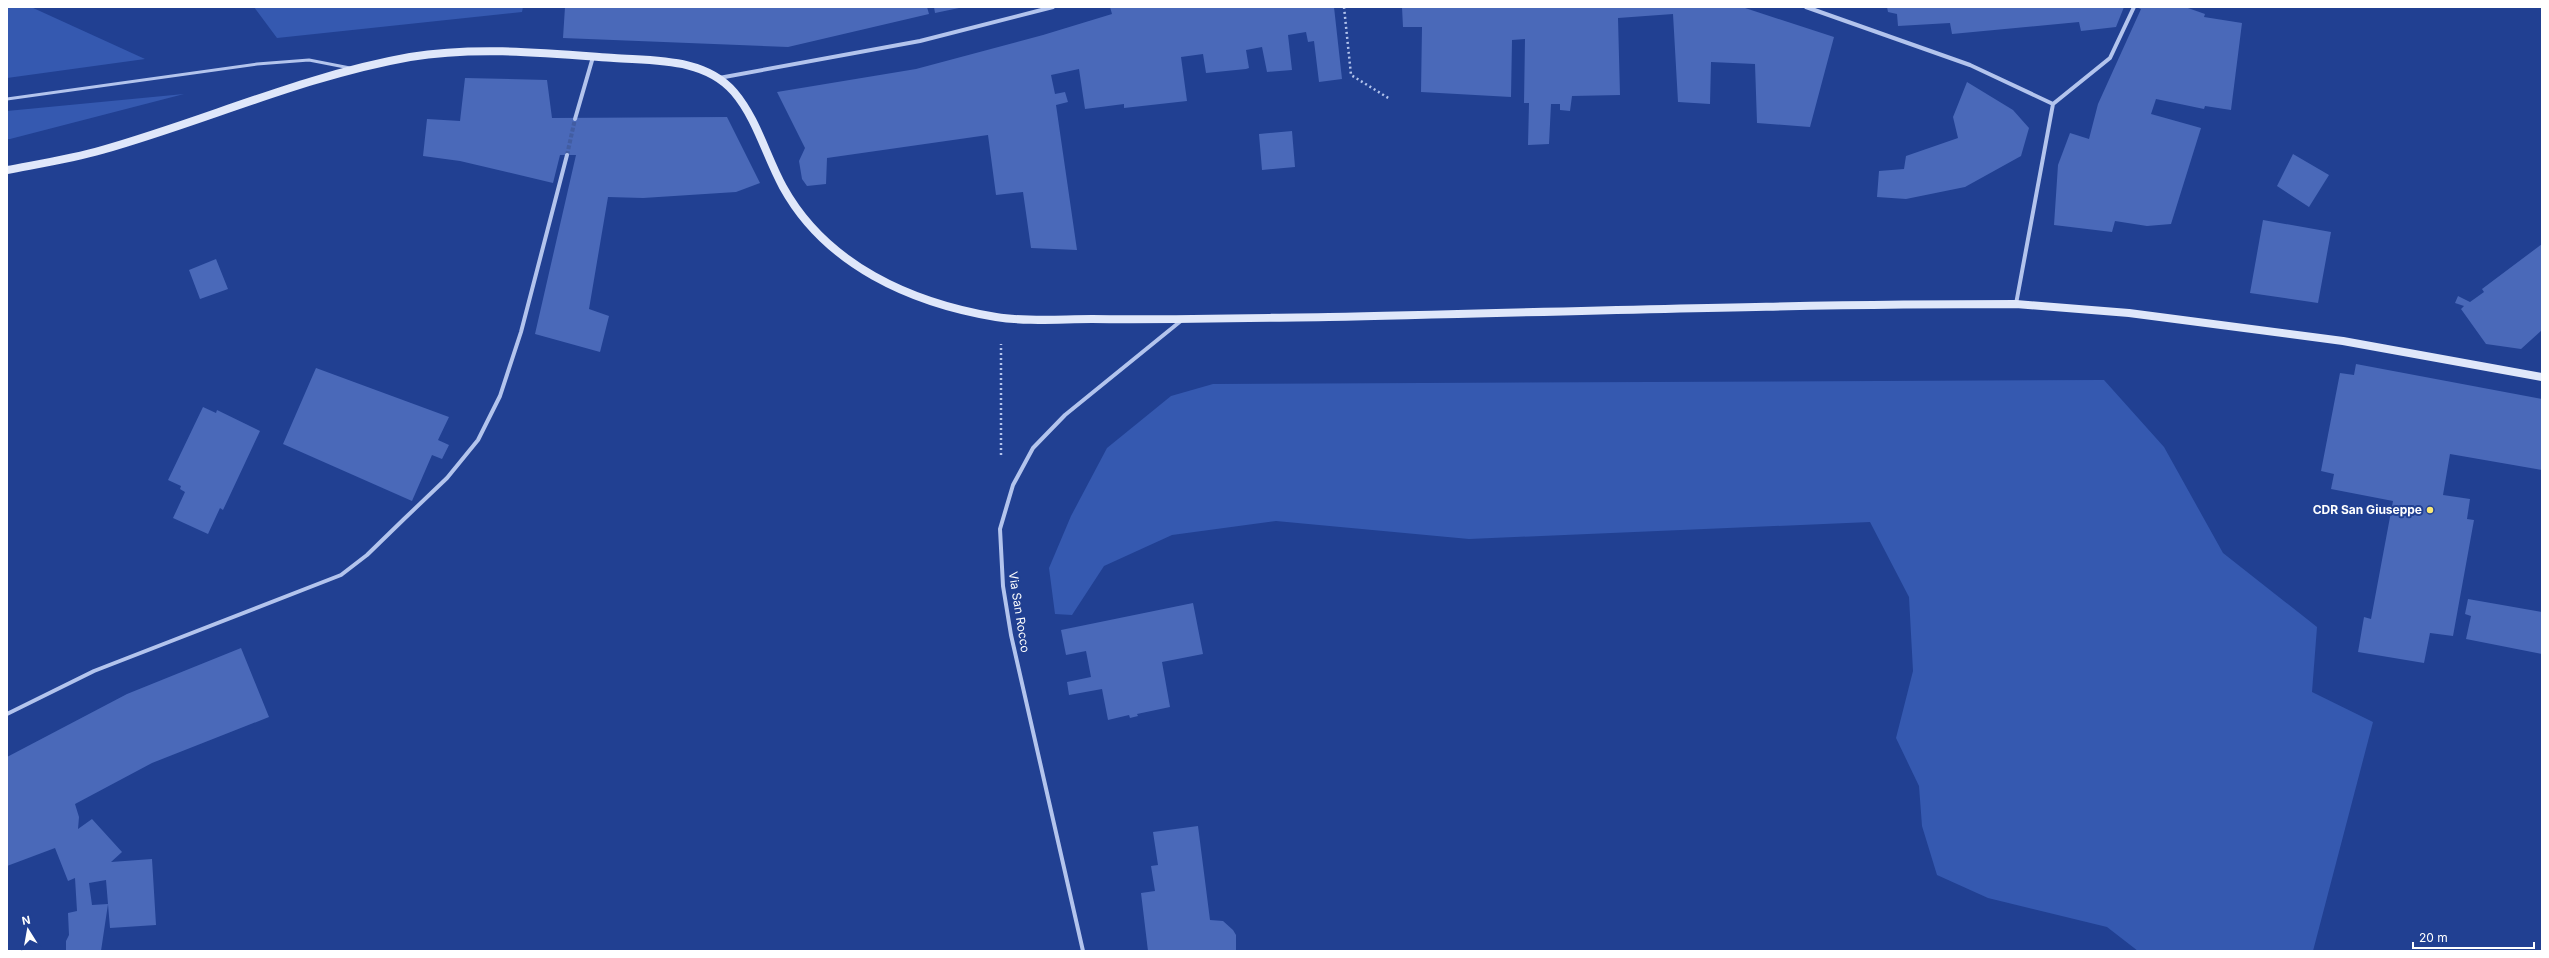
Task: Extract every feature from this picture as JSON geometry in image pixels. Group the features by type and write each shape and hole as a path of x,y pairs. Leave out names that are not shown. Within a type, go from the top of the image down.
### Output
{"main road":[{"path":"7,170 99,151 288,88 354,69 416,56 476,52 593,56 695,66 719,78 734,92 751,118 785,191 830,247 864,272 911,294 956,309 1002,318 1182,320 2016,304 2129,313 2335,340 2542,377"}],"street":[{"path":"719,78 920,41 1053,7"},
{"path":"1806,7 1963,62 2054,104"},
{"path":"2016,304 2054,104 2110,58 2134,7"},
{"path":"575,119 593,56"},
{"path":"7,714 94,671 340,575 367,555 447,478 478,440 500,396 521,332 567,155"},
{"name":"Via San Rocco","path":"1082,951 1011,635 1003,586 1000,529 1013,485 1033,448 1065,415 1182,320"}],"lane":[{"path":"7,99 257,64 309,60 354,69"}],"path":[{"path":"1344,7 1351,75 1390,99"},
{"path":"1001,459 1002,318"}],"shaded area":[{"path":"7,7 31,7 145,59 7,78"},
{"path":"254,7 523,7 522,12 277,38"},
{"path":"184,94 10,139 7,139 7,111"},
{"path":"2104,380 2164,447 2223,553 2317,627 2312,692 2373,722 2313,951 2138,951 2107,927 1988,898 1937,875 1922,826 1919,786 1896,738 1913,671 1909,597 1870,522 1469,539 1276,521 1172,535 1104,566 1072,615 1055,614 1049,568 1071,516 1107,448 1171,396 1213,384"}],"building":[{"path":"565,7 927,7 929,14 788,47 563,38"},
{"path":"934,7 959,7 959,8 935,13"},
{"path":"1110,7 1334,7 1342,79 1319,82 1314,41 1308,42 1306,32 1288,35 1292,70 1267,72 1262,47 1246,50 1249,68 1246,69 1206,73 1203,54 1181,57 1187,101 1124,108 1124,104 1085,109 1079,69 1051,75 1055,94 1065,92 1068,102 1056,105 1077,250 1031,248 1023,192 996,195 988,135 827,158 826,184 807,186 802,179 799,161 805,148 777,92 916,69 1043,35 1112,14"},
{"path":"1402,7 1742,7 1834,37 1810,127 1757,123 1755,64 1711,62 1710,104 1678,102 1673,14 1618,18 1620,95 1572,96 1570,111 1560,110 1560,104 1551,104 1549,144 1528,145 1529,103 1524,103 1525,39 1512,40 1511,97 1421,92 1422,27 1403,27"},
{"path":"1887,7 2124,7 2116,27 2081,31 2079,22 1952,34 1950,23 1898,26 1897,14 1888,12"},
{"path":"2136,7 2185,7 2205,14 2204,17 2242,23 2231,110 2205,106 2204,109 2156,99 2151,114 2201,128 2171,224 2147,226 2115,221 2112,232 2054,225 2058,165 2070,133 2089,139 2098,104 2141,9"},
{"path":"465,78 547,80 552,118 727,117 760,183 736,192 643,198 608,197 589,309 609,316 600,352 535,334 576,155 560,155 553,183 460,161 423,156 427,119 460,121"},
{"path":"1967,82 2013,110 2029,128 2021,156 1965,187 1906,199 1877,197 1879,171 1904,169 1906,156 1958,138 1953,117"},
{"path":"1292,131 1295,167 1262,170 1259,134"},
{"path":"2293,154 2329,175 2309,207 2277,186"},
{"path":"2263,220 2331,232 2318,303 2250,293"},
{"path":"2542,244 2542,330 2521,349 2486,344 2461,309 2464,306 2455,303 2458,296 2470,302 2484,292 2482,289"},
{"path":"216,259 228,289 200,299 189,270"},
{"name":"CDR San Giuseppe","path":"2356,364 2542,399 2542,470 2450,454 2443,495 2470,499 2467,519 2474,520 2453,636 2430,633 2424,663 2358,652 2364,617 2371,619 2393,501 2331,489 2334,474 2321,471 2340,373 2354,375"},
{"path":"316,368 449,417 438,440 449,445 442,459 432,455 412,501 283,444"},
{"path":"203,407 216,413 217,410 260,431 223,510 220,508 208,534 173,518 185,492 180,489 181,486 168,480"},
{"path":"2468,599 2542,612 2542,654 2466,639 2471,616 2465,614"},
{"path":"1193,603 1203,654 1162,662 1170,707 1137,714 1138,716 1130,718 1129,715 1108,720 1102,689 1069,695 1067,682 1091,677 1086,651 1066,655 1061,630"},
{"path":"241,648 269,717 152,763 75,804 79,817 78,829 92,819 122,852 111,862 152,859 156,925 110,928 108,904 101,951 66,951 66,941 69,935 68,913 77,911 75,878 68,881 55,848 7,866 7,757 127,694","holes":["106,880 108,904 92,905 89,883"]},
{"path":"1198,826 1210,920 1223,921 1233,930 1236,935 1236,951 1148,951 1141,893 1155,891 1151,866 1158,865 1153,832"}],"tunnel":[{"path":"567,155 575,119"}],"place":[{"name":"CDR San Giuseppe","path":"2430,510"}]}
